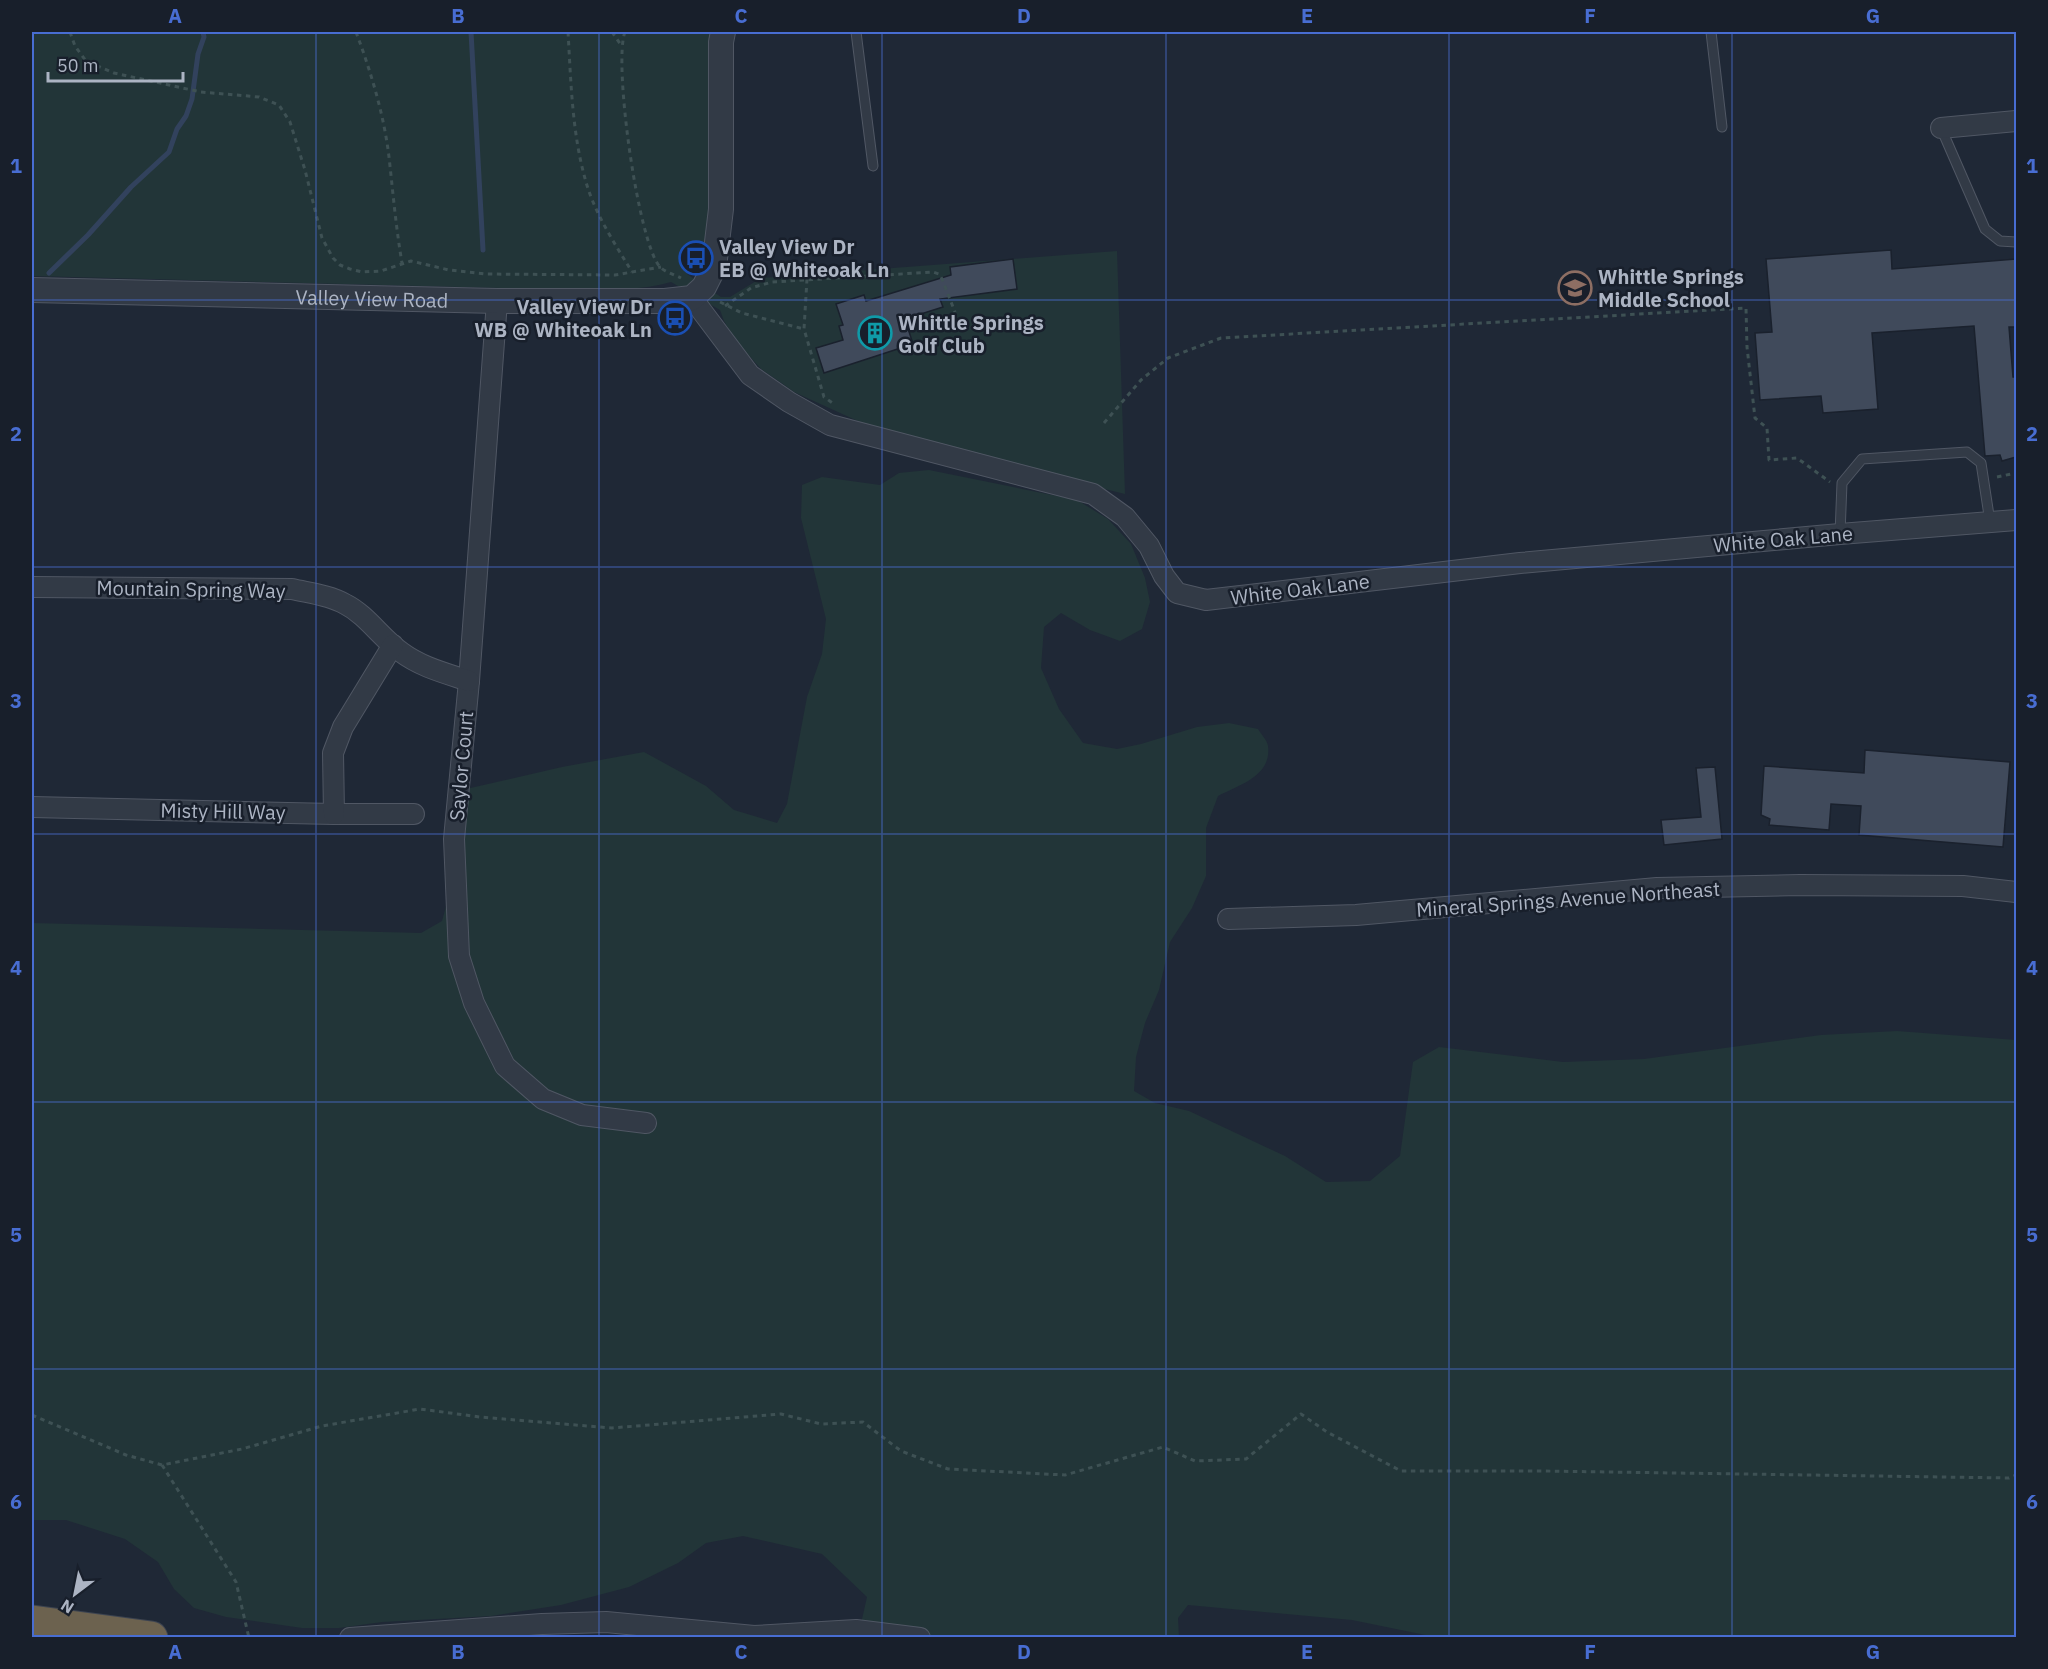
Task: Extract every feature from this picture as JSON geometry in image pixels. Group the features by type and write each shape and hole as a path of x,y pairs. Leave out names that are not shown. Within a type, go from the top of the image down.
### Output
{"highway":[{"path":"32,1622 151,1638"}],"street":[{"path":"687,288 704,287 714,267 719,232 723,32"},
{"path":"1941,128 2016,121"},
{"name":"Valley View Road","path":"32,290 497,301 665,301 687,288"},
{"name":"White Oak Lane","path":"687,288 750,375 789,402 830,425 1093,494 1125,517 1149,546 1164,576 1177,593 1206,600 1520,563 2016,520"},
{"name":"Saylor Court","path":"497,301 469,681 454,839 459,956 474,1003 505,1066 543,1099 582,1115 646,1123"},
{"name":"Mountain Spring Way","path":"32,587 292,589 346,604 393,645 420,664 469,681"},
{"path":"334,814 333,753 343,727 393,645"},
{"name":"Misty Hill Way","path":"32,807 414,814"},
{"name":"Mineral Springs Avenue Northeast","path":"1228,919 1356,915 1657,888 1800,885 1952,886 2016,892"},
{"path":"350,1638 542,1623 606,1622 754,1636 856,1630 920,1638"}],"lane":[{"path":"856,32 873,166"},
{"path":"1711,32 1722,127"},
{"path":"1941,128 1985,229 2000,241 2016,242"},
{"path":"1840,534 1842,483 1862,459 1967,452 1981,464 1990,522"}],"path":[{"path":"70,32 80,54 96,66 114,73 201,92 259,97 279,105 290,122 305,170 321,238 326,249 340,265 362,272 381,271 411,261 449,270 485,274 615,275 661,267"},
{"path":"356,32 377,97 389,156 394,215 402,263"},
{"path":"568,32 572,104 586,182 593,201 632,272"},
{"path":"612,32 622,47"},
{"path":"625,32 622,47 623,85 631,156 642,219 651,248 661,267 687,288"},
{"path":"725,306 760,284 933,272 939,274 942,279 955,312"},
{"path":"807,279 804,329 824,397 835,404"},
{"path":"720,302 742,313 804,329"},
{"path":"1104,423 1141,380 1168,358 1221,338 1746,308 1747,347 1755,418 1767,428 1768,460 1797,458 1841,490"},
{"path":"1997,477 2016,472"},
{"path":"32,1415 126,1455 162,1465 242,1449 322,1426 420,1409 480,1417 612,1428 781,1414 821,1424 863,1422 902,1451 948,1469 1065,1475 1163,1447 1195,1461 1246,1459 1301,1413 1327,1432 1401,1471 2008,1478 2016,1476"},
{"path":"162,1465 236,1582 249,1638"}],"green space":[{"path":"32,32 710,32 712,201 706,244 699,261 687,274 721,297 730,297 761,278 1117,251 1125,494 893,437 794,392 761,369 735,340 720,310 671,282 616,290 583,290 32,276"},
{"path":"929,470 1077,500 1108,519 1131,544 1145,578 1150,602 1142,629 1120,641 1090,630 1061,613 1044,627 1041,668 1059,709 1083,743 1117,749 1197,727 1229,723 1258,729 1268,746 1265,765 1259,772 1244,783 1218,796 1206,828 1206,876 1192,908 1170,942 1159,990 1145,1023 1136,1057 1134,1091 1155,1103 1189,1111 1285,1156 1326,1182 1370,1181 1400,1156 1413,1062 1439,1047 1563,1062 1644,1059 1821,1035 1897,1031 2016,1040 2016,1637 1440,1638 1352,1620 1188,1605 1178,1618 1179,1637 858,1637 867,1597 822,1554 743,1536 706,1543 678,1563 629,1587 561,1605 491,1616 382,1622 339,1628 302,1628 226,1617 194,1608 174,1589 158,1562 125,1539 66,1520 32,1520 32,923 421,933 442,921 451,888 453,792 562,767 644,752 706,786 734,810 777,823 787,804 807,697 822,654 826,619 801,518 802,485 822,477 880,485 899,473"}],"building":[{"name":"Whittle Springs Middle School","path":"1891,250 1892,269 2016,259 2016,327 2009,327 2013,377 2016,377 2016,457 2002,461 2000,455 1985,456 1974,326 1872,333 1878,409 1823,413 1821,396 1760,400 1755,333 1772,332 1766,259"},
{"path":"1013,259 1017,289 940,299 943,307 905,319 913,344 824,373 816,348 843,340 839,326 843,325 836,304 864,295 866,301 951,275 950,267"},
{"path":"1865,750 2010,762 2003,847 1859,835 1861,806 1831,804 1829,830 1769,825 1770,819 1761,815 1764,766 1864,773"},
{"path":"1715,767 1722,839 1664,845 1661,820 1701,817 1696,768"}],"waterway":[{"path":"49,273 88,235 131,187 169,152 177,129 186,116 192,99 203,32"},
{"path":"471,32 483,250"}],"place":[{"name":"Valley View Dr EB @ Whiteoak Ln","path":"696,258"},
{"name":"Whittle Springs Middle School","path":"1575,288"},
{"name":"Valley View Dr WB @ Whiteoak Ln","path":"675,318"},
{"name":"Whittle Springs Golf Club","path":"875,333"}]}
